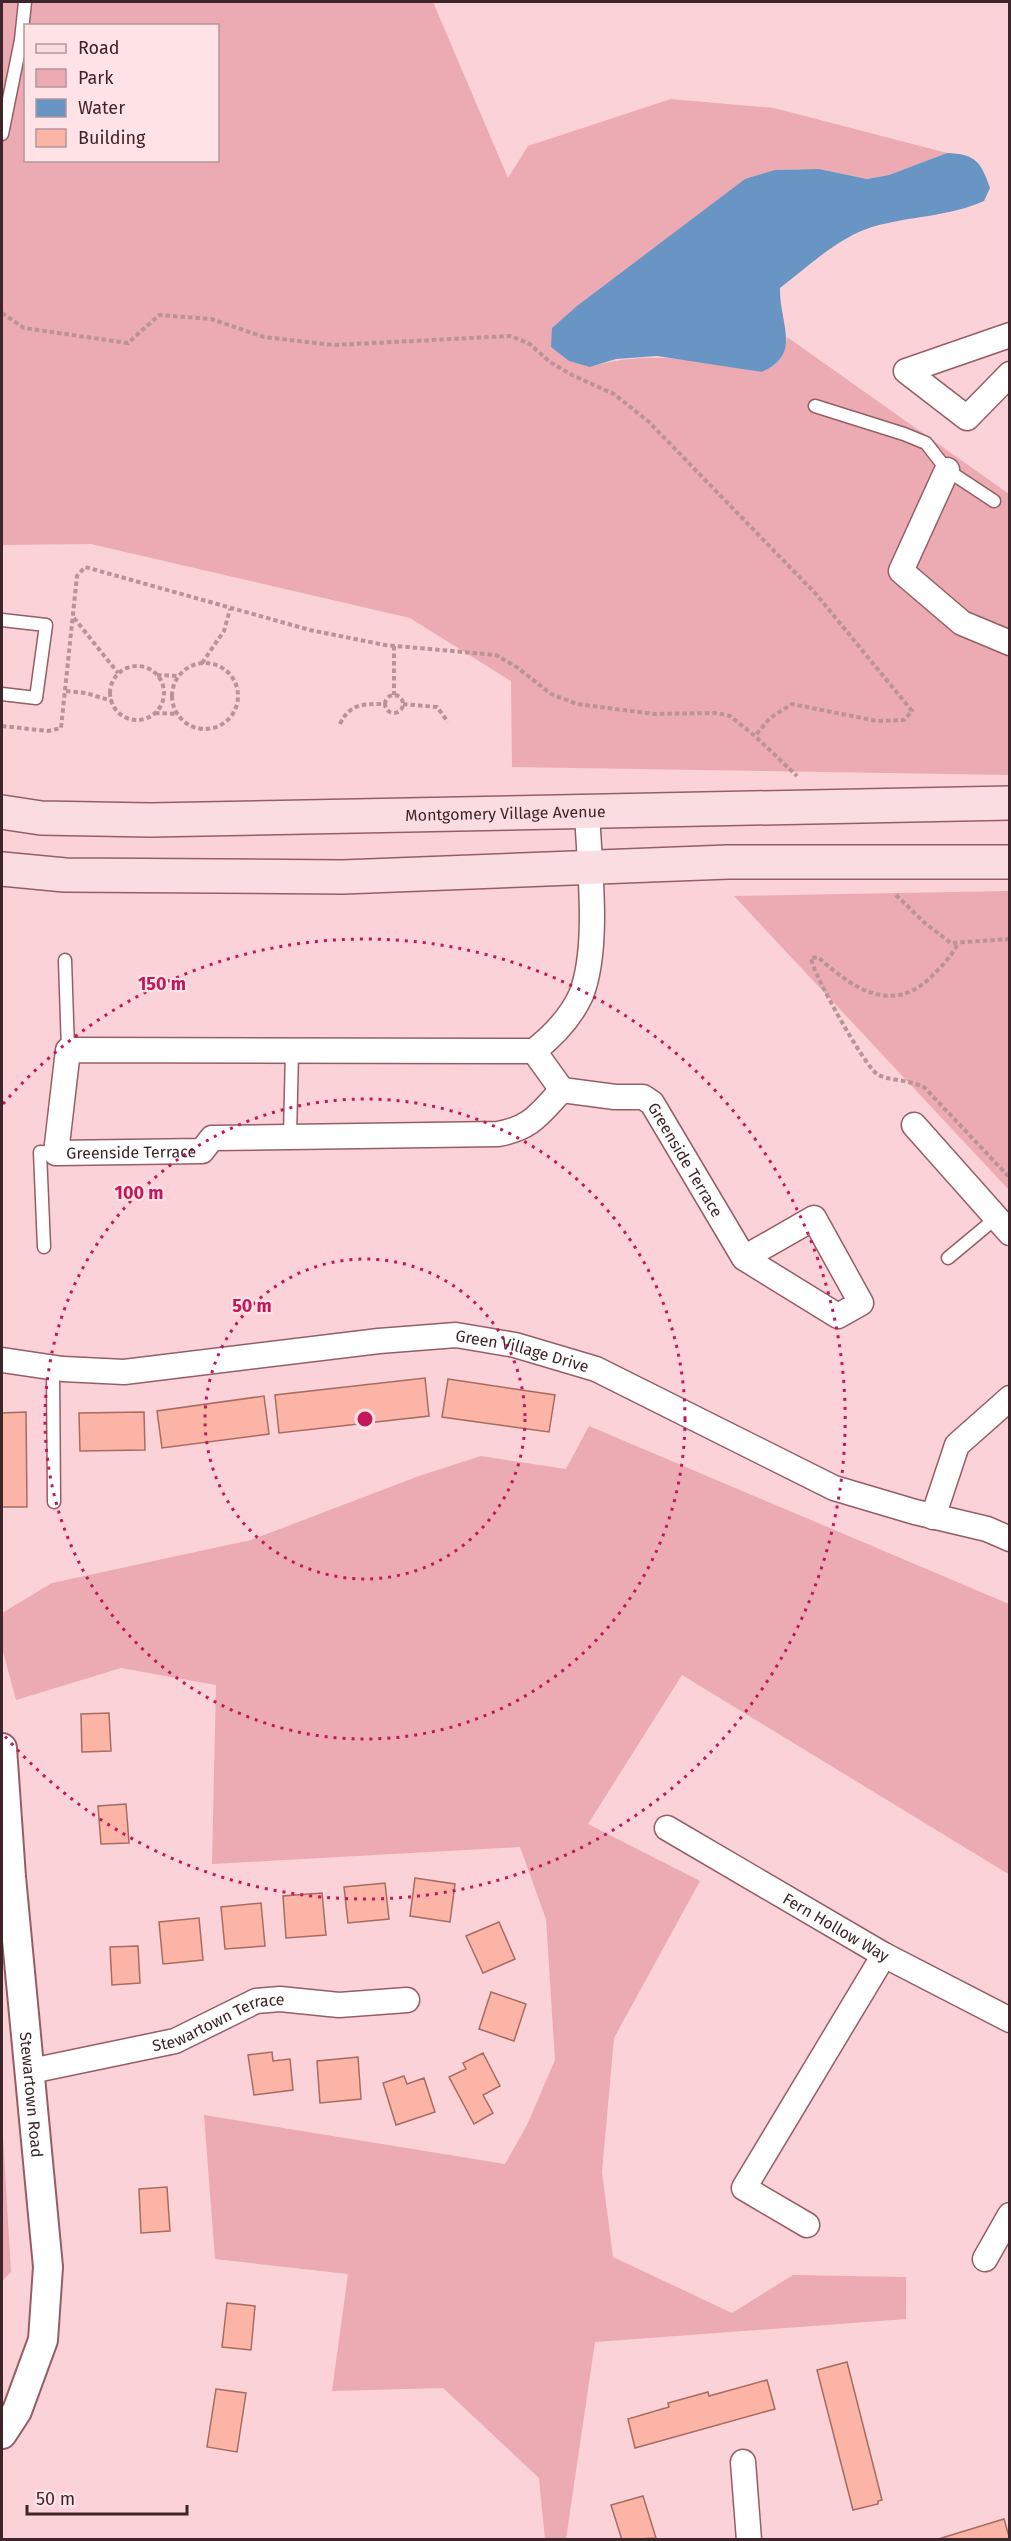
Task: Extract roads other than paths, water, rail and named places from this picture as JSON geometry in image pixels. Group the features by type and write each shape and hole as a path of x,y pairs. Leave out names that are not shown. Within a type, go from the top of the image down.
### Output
{"main road":[{"name":"Montgomery Village Avenue","path":"2,812 41,818 150,820 1010,802"},
{"path":"2,869 65,875 343,877 728,862 1010,862"}],"street":[{"path":"1010,334 906,371 967,418 1010,374"},
{"path":"947,470 901,571 962,623 1010,643"},
{"path":"68,1050 534,1051 555,1035 580,996 586,978 591,941 587,811"},
{"name":"Greenside Terrace","path":"68,1050 56,1154 202,1151 212,1138 290,1135 498,1134 520,1130 538,1116 562,1089 615,1097 642,1096 652,1103 744,1258 838,1316 861,1303 814,1218 744,1258"},
{"path":"534,1051 562,1089"},
{"path":"914,1125 1003,1226"},
{"name":"Green Village Drive","path":"2,1360 53,1367 124,1372 379,1341 456,1335 515,1345 596,1369 834,1488 987,1529 1010,1539"},
{"path":"933,1516 957,1445 1010,1398"},
{"name":"Stewartown Road","path":"2,1748 10,1877 31,2071 48,2267 43,2340 17,2411 2,2434"},
{"name":"Fern Hollow Way","path":"667,1828 884,1955 1010,2020"},
{"path":"807,2225 744,2188 884,1955"},
{"name":"Stewartown Terrace","path":"31,2071 175,2040 256,2001 280,1999 339,2005 407,2000"},
{"path":"985,2259 1010,2215"},
{"path":"744,2462 749,2540"}],"lane":[{"path":"2,134 21,40 25,2"},
{"path":"814,406 926,443 947,470 994,501"},
{"path":"2,620 46,625 36,698 2,694"},
{"path":"65,960 68,1050"},
{"path":"290,1135 292,1052"},
{"path":"44,1247 40,1152 56,1154"},
{"path":"948,1258 1003,1226"},
{"path":"53,1367 54,1502"}],"water":[{"path":"947,153 965,155 980,166 990,188 984,201 957,210 872,227 847,238 823,254 780,288 786,336 785,347 775,365 762,372 657,356 616,359 590,367 569,361 551,347 552,328 577,306 745,179 775,170 819,169 867,179 889,175"}]}
